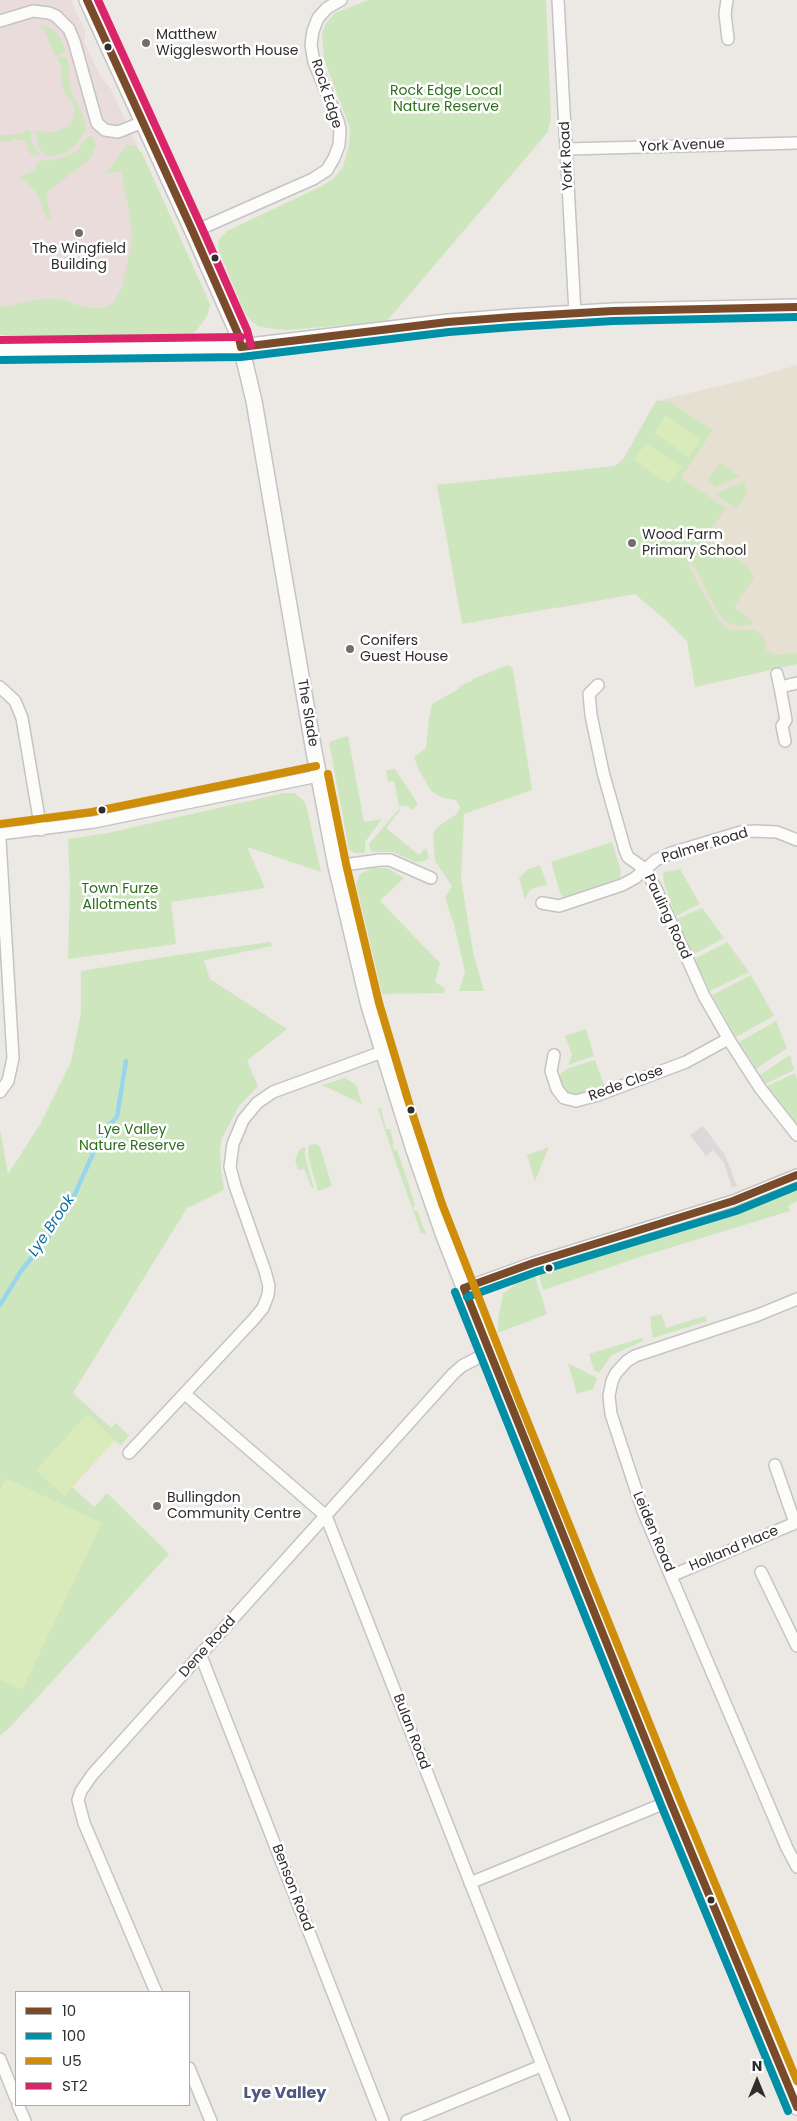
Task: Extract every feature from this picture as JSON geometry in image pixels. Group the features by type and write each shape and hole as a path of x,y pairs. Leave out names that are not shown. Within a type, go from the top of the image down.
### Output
{"main road":[{"name":"The Slade","path":"87,0 238,334 258,427 318,776 336,866 369,1006 382,1052 433,1207 489,1352 670,1801 797,2107"},
{"path":"0,350 241,347 448,322 575,313 797,307"}],"street":[{"name":"Rock Edge","path":"193,232 313,179 326,170 334,158 339,144 338,121 314,62 311,45 313,31 318,18 327,8 341,0"},
{"name":"York Road","path":"558,0 575,313"},
{"path":"727,0 725,14 728,40"},
{"path":"0,21 32,12 48,13 56,16 69,29 97,123 105,130 118,132 143,122"},
{"name":"York Avenue","path":"567,149 797,143"},
{"path":"777,674 786,720 782,726 785,742"},
{"path":"780,687 797,683"},
{"name":"Pauling Road","path":"598,684 589,694 591,715 607,789 628,857 646,870 704,996 728,1039 760,1088 797,1135"},
{"path":"0,687 15,701 22,718 41,830"},
{"path":"0,834 41,830 136,814 318,776"},
{"name":"Palmer Road","path":"542,903 559,906 622,885 646,870 656,860 672,853 741,832 777,832 797,840"},
{"path":"0,840 13,1058 8,1081 0,1092"},
{"path":"336,866 390,860 431,878"},
{"name":"Rede Close","path":"554,1054 551,1071 557,1089 564,1098 576,1101 598,1095 686,1062 728,1039"},
{"path":"129,1453 253,1320 263,1308 268,1295 269,1286 265,1271 230,1167 232,1144 243,1120 257,1103 272,1092 382,1052"},
{"path":"464,1288 533,1263 733,1201 797,1175"},
{"name":"Leiden Road","path":"797,1299 758,1315 635,1356 621,1367 612,1381 610,1404 613,1421 633,1484 787,1848 797,1867"},
{"name":"Dene Road","path":"156,1991 84,1823 78,1800 81,1791 92,1775 453,1374 462,1366 489,1352"},
{"name":"Bulan Road","path":"185,1394 326,1516 564,2121"},
{"name":"Holland Place","path":"671,1576 795,1524 775,1465"},
{"path":"761,1572 797,1646"},
{"name":"Benson Road","path":"201,1656 383,2121"},
{"path":"470,1883 670,1801"},
{"path":"0,2059 15,2096"},
{"path":"407,2121 541,2066"},
{"path":"190,2070 212,2121"},
{"path":"18,2106 25,2121"}],"shaded area":[{"path":"0,0 71,0 85,31 84,42 100,75 112,91 210,305 207,316 196,331 191,334 178,336 0,335"},
{"name":"Wood Farm Primary School","path":"797,365 797,664 695,687 687,641 635,594 559,608 450,500 439,498 437,485 615,466 624,458 656,401 757,377"},
{"path":"703,1126 725,1155 737,1186 732,1188 724,1163 713,1150 706,1156 690,1135"}],"green space":[{"name":"Rock Edge Local Nature Reserve","path":"368,0 546,0 551,116 548,132 386,322 286,330 260,327 251,321 244,311 219,251 218,240 227,231 320,187 333,179 343,167 349,145 350,128 324,59 322,33 326,23 335,13"},
{"path":"38,25 49,27 55,31 60,37 66,52 55,56 43,27 39,28"},
{"path":"66,57 70,68 68,77 74,98 81,110 87,129 77,144 68,152 49,157 39,149 35,130 46,133 58,131 70,125 73,119 75,111 71,100 65,95 60,77 63,69 57,58"},
{"path":"26,129 31,132 32,143 40,156 30,154 24,141 14,139 5,143 0,140 0,135 12,135 24,132"},
{"path":"89,136 92,136 96,145 90,159 46,193 51,220 47,219 39,198 33,189 20,177 33,171 40,160 52,161 76,152"},
{"path":"127,145 135,146 142,153 210,305 207,316 196,331 187,336 0,335 0,307 48,298 65,300 92,308 104,308 113,303 122,288 132,240 129,211 121,172 106,173"},
{"name":"Wood Farm Primary School","path":"656,401 668,401 713,430 681,478 726,508 710,531 711,533 707,539 748,566 754,578 734,607 755,624 738,626 726,622 719,614 692,562 688,565 719,621 724,626 730,630 754,630 765,637 763,640 766,642 766,650 776,655 797,653 797,664 695,687 687,641 635,594 462,624 437,485 615,466 624,458"},
{"path":"666,415 701,440 689,457 654,433"},
{"path":"646,443 682,467 669,484 634,460"},
{"path":"720,463 740,476 715,487 708,479"},
{"path":"744,481 747,494 736,509 716,494"},
{"path":"508,665 513,669 532,790 464,814 461,879 473,952 484,991 459,991 465,972 454,924 445,898 452,886 435,861 433,835 437,827 457,814 460,807 456,800 443,798 431,791 414,757 426,748 432,704 460,688 459,686"},
{"path":"348,736 364,822 382,819 365,842 365,852 363,853 355,853 349,850 329,742"},
{"path":"395,769 418,804 412,810 407,806 399,806 394,781 388,782 386,770"},
{"name":"Town Furze Allotments","path":"284,793 294,793 306,805 321,872 247,847 265,888 171,902 176,944 68,959 70,887 68,839 108,833"},
{"path":"401,809 386,828 419,855 426,848 429,858 424,861 415,862 393,852 371,852 369,844"},
{"path":"612,842 620,868 621,877 619,880 573,896 565,897 561,895 551,862"},
{"path":"540,865 547,885 530,890 525,899 519,878 527,870"},
{"path":"372,868 387,868 404,878 380,901 440,963 435,982 445,988 444,993 382,994 356,884 360,874"},
{"path":"680,869 700,904 676,916 663,875 664,872"},
{"path":"702,908 724,938 692,955 677,919"},
{"name":"Lye Valley Nature Reserve","path":"270,942 272,946 204,960 210,979 287,1029 247,1061 258,1086 239,1106 222,1138 220,1150 224,1190 187,1208 73,1393 111,1428 116,1423 129,1436 121,1445 114,1440 72,1487 94,1507 107,1493 169,1554 0,1736 0,1129 8,1174 41,1123 71,1062 81,1013 81,971"},
{"path":"727,942 749,972 710,991 694,959"},
{"path":"751,975 774,1016 736,1037 712,995"},
{"path":"776,1021 787,1048 756,1069 739,1042"},
{"path":"586,1029 594,1056 568,1065 572,1055 565,1036"},
{"path":"790,1055 794,1070 765,1084 760,1075"},
{"path":"595,1060 605,1088 578,1096 570,1096 562,1091 560,1074 569,1068"},
{"path":"795,1073 797,1079 797,1124 767,1086"},
{"path":"345,1078 356,1085 362,1104 322,1085"},
{"path":"381,1108 386,1129 390,1129 394,1144 392,1145 394,1150 397,1150 408,1182 415,1205 413,1206 414,1211 417,1210 426,1234 421,1233 397,1166 378,1109"},
{"path":"316,1144 320,1147 332,1186 318,1191 308,1156 309,1145"},
{"path":"305,1147 305,1156 314,1189 304,1169 298,1170 295,1160 300,1149"},
{"path":"549,1147 535,1181 527,1155"},
{"path":"797,1189 797,1201 788,1206 790,1211 643,1256 543,1290 539,1275 733,1215"},
{"path":"535,1276 547,1314 498,1333 498,1320 503,1294 517,1283"},
{"path":"661,1314 666,1328 705,1316 707,1321 653,1338 650,1317"},
{"path":"642,1338 643,1341 612,1355 599,1373 594,1370 589,1354"},
{"path":"568,1363 597,1378 593,1389 577,1394"},
{"path":"87,1414 115,1440 64,1496 36,1470"},
{"path":"6,1478 102,1523 22,1690 0,1679 0,1490"}],"waterway":[{"name":"Lye Brook","path":"0,1305 21,1271 50,1235 70,1205 103,1131 117,1117 126,1061"}],"transit line":[{"name":"10","path":"87,0 193,232 238,334 241,347"},
{"name":"ST2","path":"98,0 202,228 247,330 251,345"},
{"name":"10","path":"241,347 448,322 512,317 613,311 797,307"},
{"name":"100","path":"0,360 241,357 449,332 513,327 613,321 797,317"},
{"name":"ST2","path":"0,340 241,337"},
{"name":"U5","path":"0,824 92,812 316,766"},
{"name":"U5","path":"328,774 346,864 379,1003 442,1204 679,1797 797,2081"},
{"name":"10","path":"464,1288 533,1263 733,1201 797,1175"},
{"name":"100","path":"467,1297 536,1272 736,1211 797,1186"},
{"name":"10","path":"464,1288 670,1801 797,2107"},
{"name":"100","path":"455,1292 661,1805 788,2111"}],"place":[{"name":"Matthew Wigglesworth House","path":"146,43"},
{"name":"The Wingfield Building","path":"79,233"},
{"name":"Wood Farm Primary School","path":"632,543"},
{"name":"Conifers Guest House","path":"350,649"},
{"name":"Bullingdon Community Centre","path":"157,1506"}],"district":[{"name":"Lye Valley","path":"285,2094"}]}
